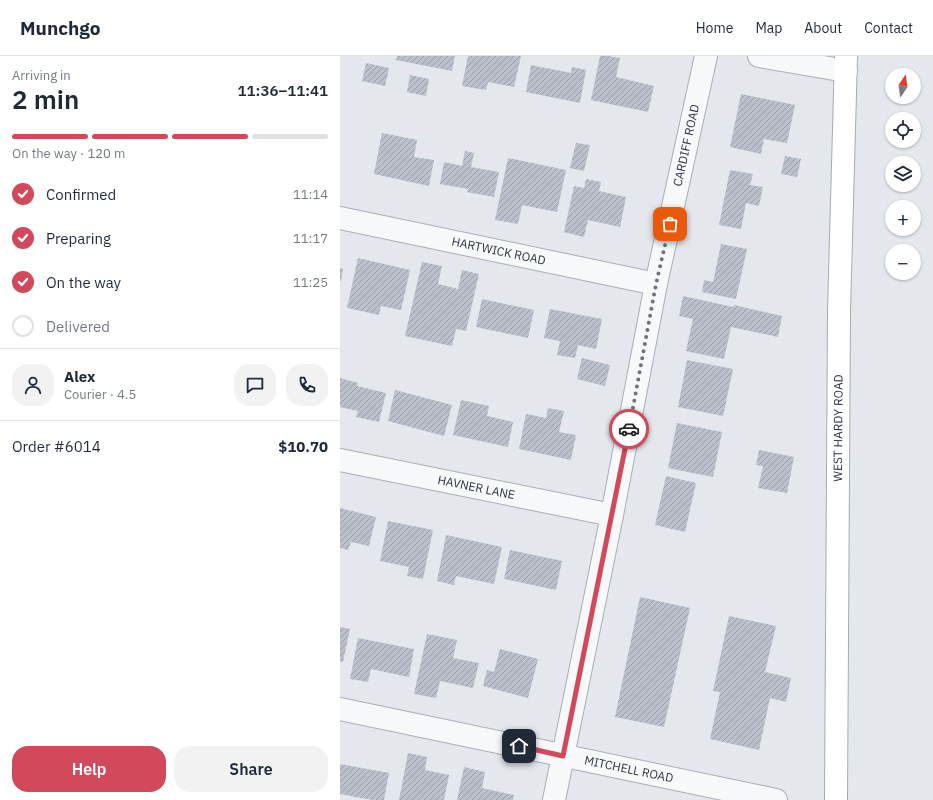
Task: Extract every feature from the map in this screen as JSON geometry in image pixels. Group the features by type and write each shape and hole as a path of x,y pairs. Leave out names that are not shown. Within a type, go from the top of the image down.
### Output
{"main road":[{"name":"WEST HARDY ROAD","path":"836,800 840,297 846,63"}],"street":[{"name":"CARDIFF ROAD","path":"554,800 612,515 656,284 706,56"},
{"path":"759,56 846,63"},
{"name":"HARTWICK ROAD","path":"340,218 656,284"},
{"name":"HAVNER LANE","path":"340,460 612,515"},
{"name":"MITCHELL ROAD","path":"340,709 776,800"}],"building":[{"path":"397,56 455,56 452,71 396,60"},
{"path":"468,56 521,56 514,87 488,82 486,90 462,86"},
{"path":"600,56 620,58 616,77 654,86 648,112 591,100"},
{"path":"366,63 389,68 385,86 362,81"},
{"path":"531,65 571,73 572,67 586,70 580,103 526,92"},
{"path":"410,75 429,79 426,96 407,92"},
{"path":"741,94 795,105 787,143 764,139 761,154 730,147"},
{"path":"382,133 417,140 414,157 434,160 429,186 374,174"},
{"path":"576,143 590,145 584,171 570,168"},
{"path":"465,151 474,153 471,167 499,172 494,197 467,192 468,189 440,184 444,162 462,166"},
{"path":"785,156 801,159 797,177 781,174"},
{"path":"508,158 566,170 557,212 522,205 518,224 495,220"},
{"path":"730,170 753,174 750,185 763,187 759,206 746,203 741,229 719,225"},
{"path":"586,179 601,182 599,191 626,197 620,227 588,220 584,237 564,232 574,186 584,188"},
{"path":"721,244 747,249 736,299 702,292 704,280 713,282"},
{"path":"358,258 410,270 401,310 381,306 379,315 347,308"},
{"path":"422,262 442,266 438,284 458,289 462,270 479,274 466,331 456,329 452,346 405,336"},
{"path":"340,268 343,269 341,281 340,281"},
{"path":"683,296 733,307 734,305 782,316 778,337 731,327 724,359 686,351 693,319 679,316"},
{"path":"482,299 534,310 528,338 476,327"},
{"path":"550,309 602,319 596,349 578,345 575,358 557,355 560,341 544,338"},
{"path":"582,358 610,365 605,386 577,379"},
{"path":"687,360 733,369 723,416 678,407"},
{"path":"340,378 358,383 357,386 386,393 379,422 356,417 358,411 340,407"},
{"path":"395,390 452,405 444,436 388,421"},
{"path":"461,400 489,406 487,416 513,422 508,447 453,435"},
{"path":"548,408 564,411 559,432 576,435 571,460 519,449 526,414 546,418"},
{"path":"677,423 722,432 713,477 668,468"},
{"path":"759,450 794,457 787,493 758,488 763,466 756,465"},
{"path":"666,476 696,483 685,532 655,525"},
{"path":"340,508 376,517 369,546 351,542 348,550 340,548"},
{"path":"388,521 433,530 423,579 407,576 409,567 380,561"},
{"path":"446,535 502,547 494,584 456,576 454,585 437,581"},
{"path":"510,550 562,561 556,590 504,579"},
{"path":"640,597 690,608 664,727 615,717"},
{"path":"729,616 776,626 765,672 791,678 786,702 770,698 759,750 710,739 720,692 713,691"},
{"path":"340,627 350,629 343,662 340,661"},
{"path":"427,634 457,640 453,658 479,663 473,688 440,681 436,698 414,694"},
{"path":"358,638 414,649 409,677 371,669 368,682 350,679"},
{"path":"500,649 538,659 528,698 483,686 487,670 494,672"},
{"path":"408,753 427,757 425,770 449,775 444,800 399,800"},
{"path":"340,764 389,773 384,800 372,800 340,794"},
{"path":"464,767 485,772 482,788 514,795 513,800 457,800"}],"way so far":[{"path":"629,429 656,284 670,224"}],"route":[{"path":"519,746 563,756 629,429"}]}
